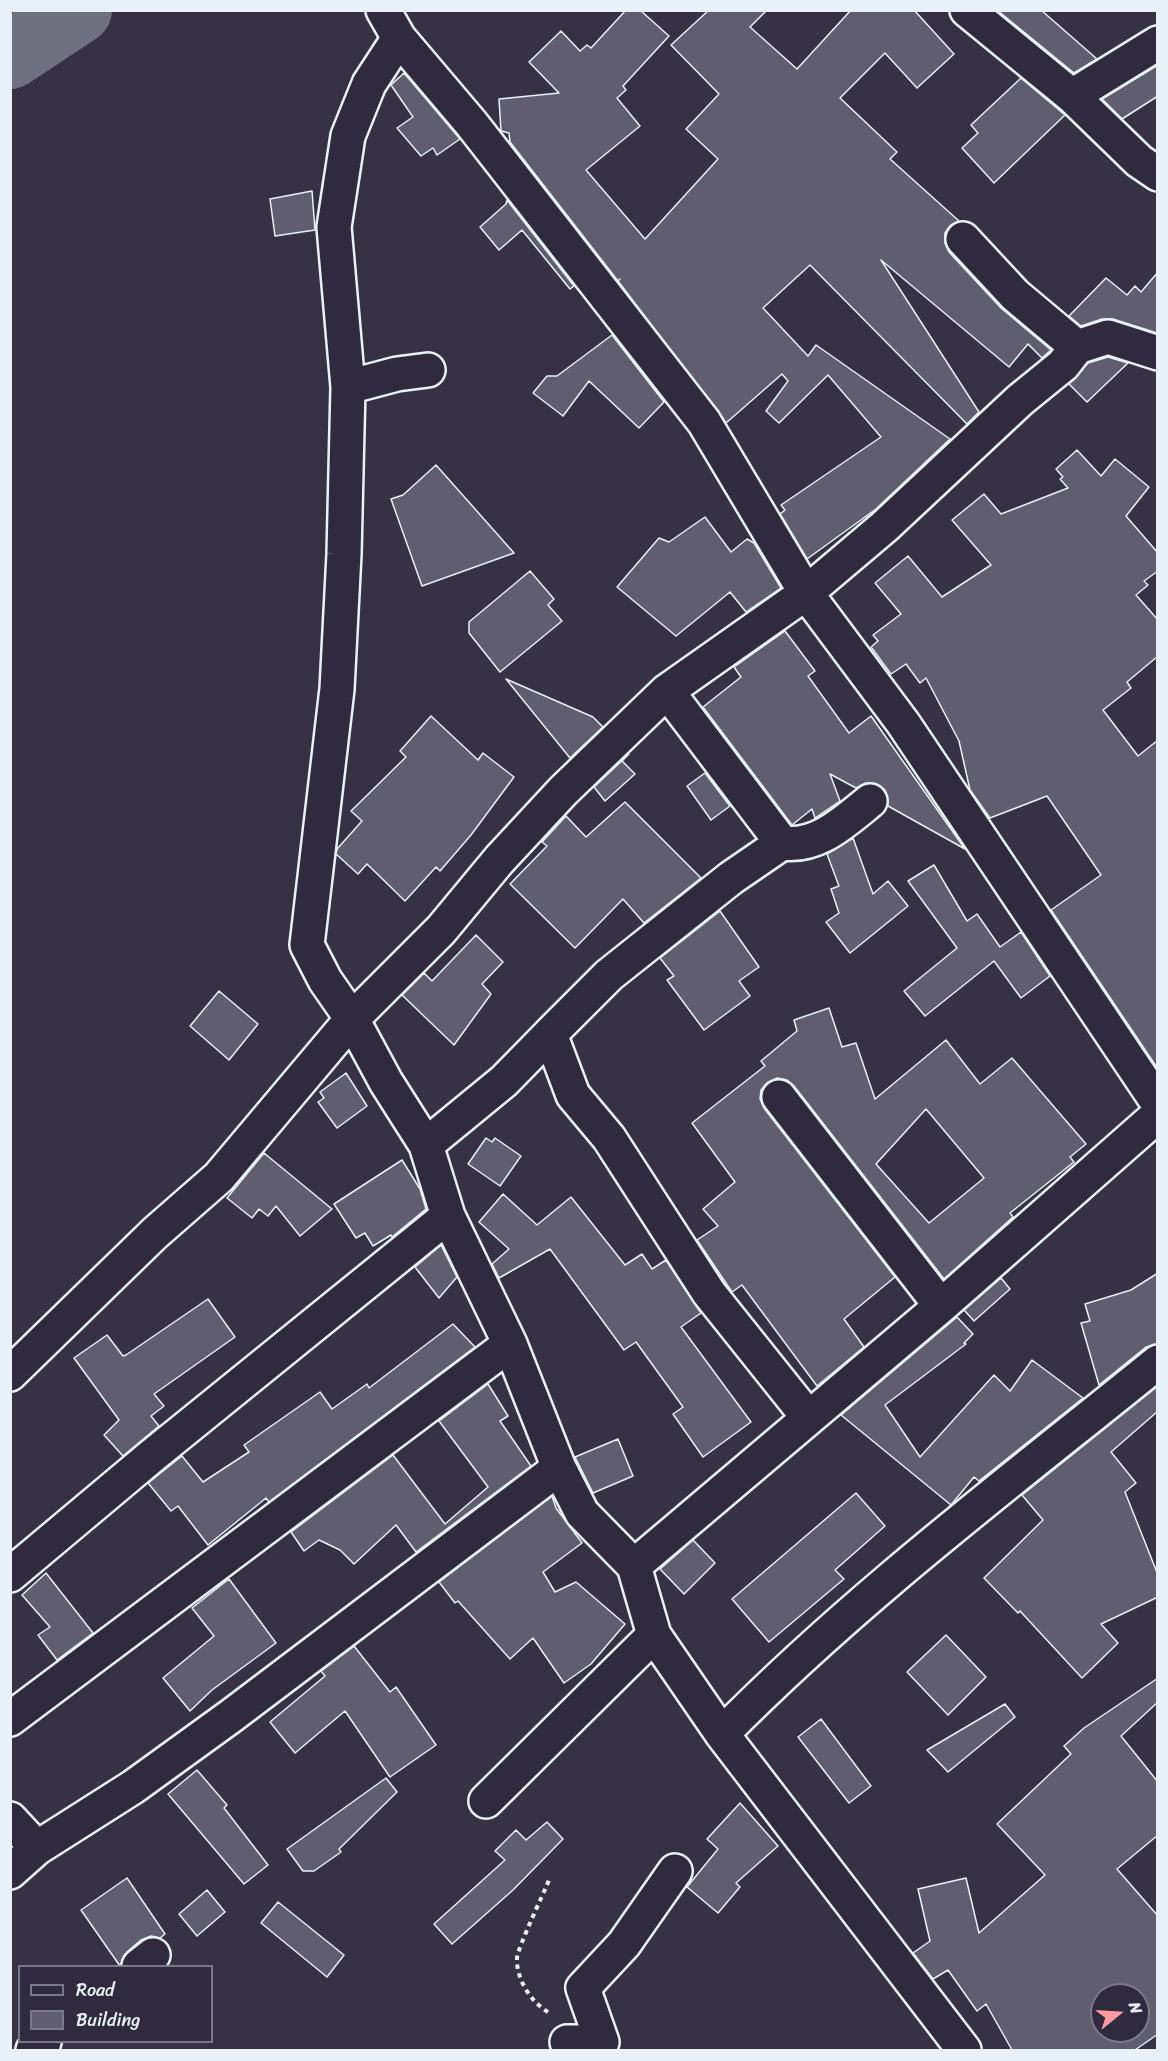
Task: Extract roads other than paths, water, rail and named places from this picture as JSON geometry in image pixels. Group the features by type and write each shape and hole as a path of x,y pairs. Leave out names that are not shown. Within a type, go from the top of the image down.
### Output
{"street":[{"path":"967,10 1072,96 1139,161 1158,174"},
{"path":"391,24 348,136 334,227 348,387 337,689 307,945 325,980 352,1019 386,1082 426,1144 448,1216 510,1344 559,1468 582,1513 634,1566 654,1635 722,1734 964,2050"},
{"path":"391,24 704,422 806,593 903,723 1158,1103"},
{"path":"1072,96 1158,43"},
{"path":"963,239 1015,295 1077,347"},
{"path":"10,1374 155,1233 219,1177 352,1019 441,930 499,860 563,790 667,691 806,593 884,527 1020,400 1063,365 1077,347 1108,337 1158,353"},
{"path":"348,387 397,374 428,370"},
{"path":"667,691 783,843"},
{"path":"426,1144 504,1081 609,975 731,878 783,843 799,845 815,840 870,801"},
{"path":"550,1034 573,1095 609,1138 709,1293 808,1417"},
{"path":"779,1097 941,1306"},
{"path":"634,1566 941,1306 1158,1115"},
{"path":"10,1575 178,1434 448,1216"},
{"path":"10,1719 510,1344"},
{"path":"722,1734 819,1642 925,1552 1158,1362"},
{"path":"10,1872 37,1848 133,1787 223,1723 559,1468"},
{"path":"486,1801 654,1635"},
{"path":"10,1819 37,1848"},
{"path":"575,2050 567,2042 602,2042 583,1988 624,1944 675,1871"}],"waterway":[{"path":"10,55 78,10"}]}
